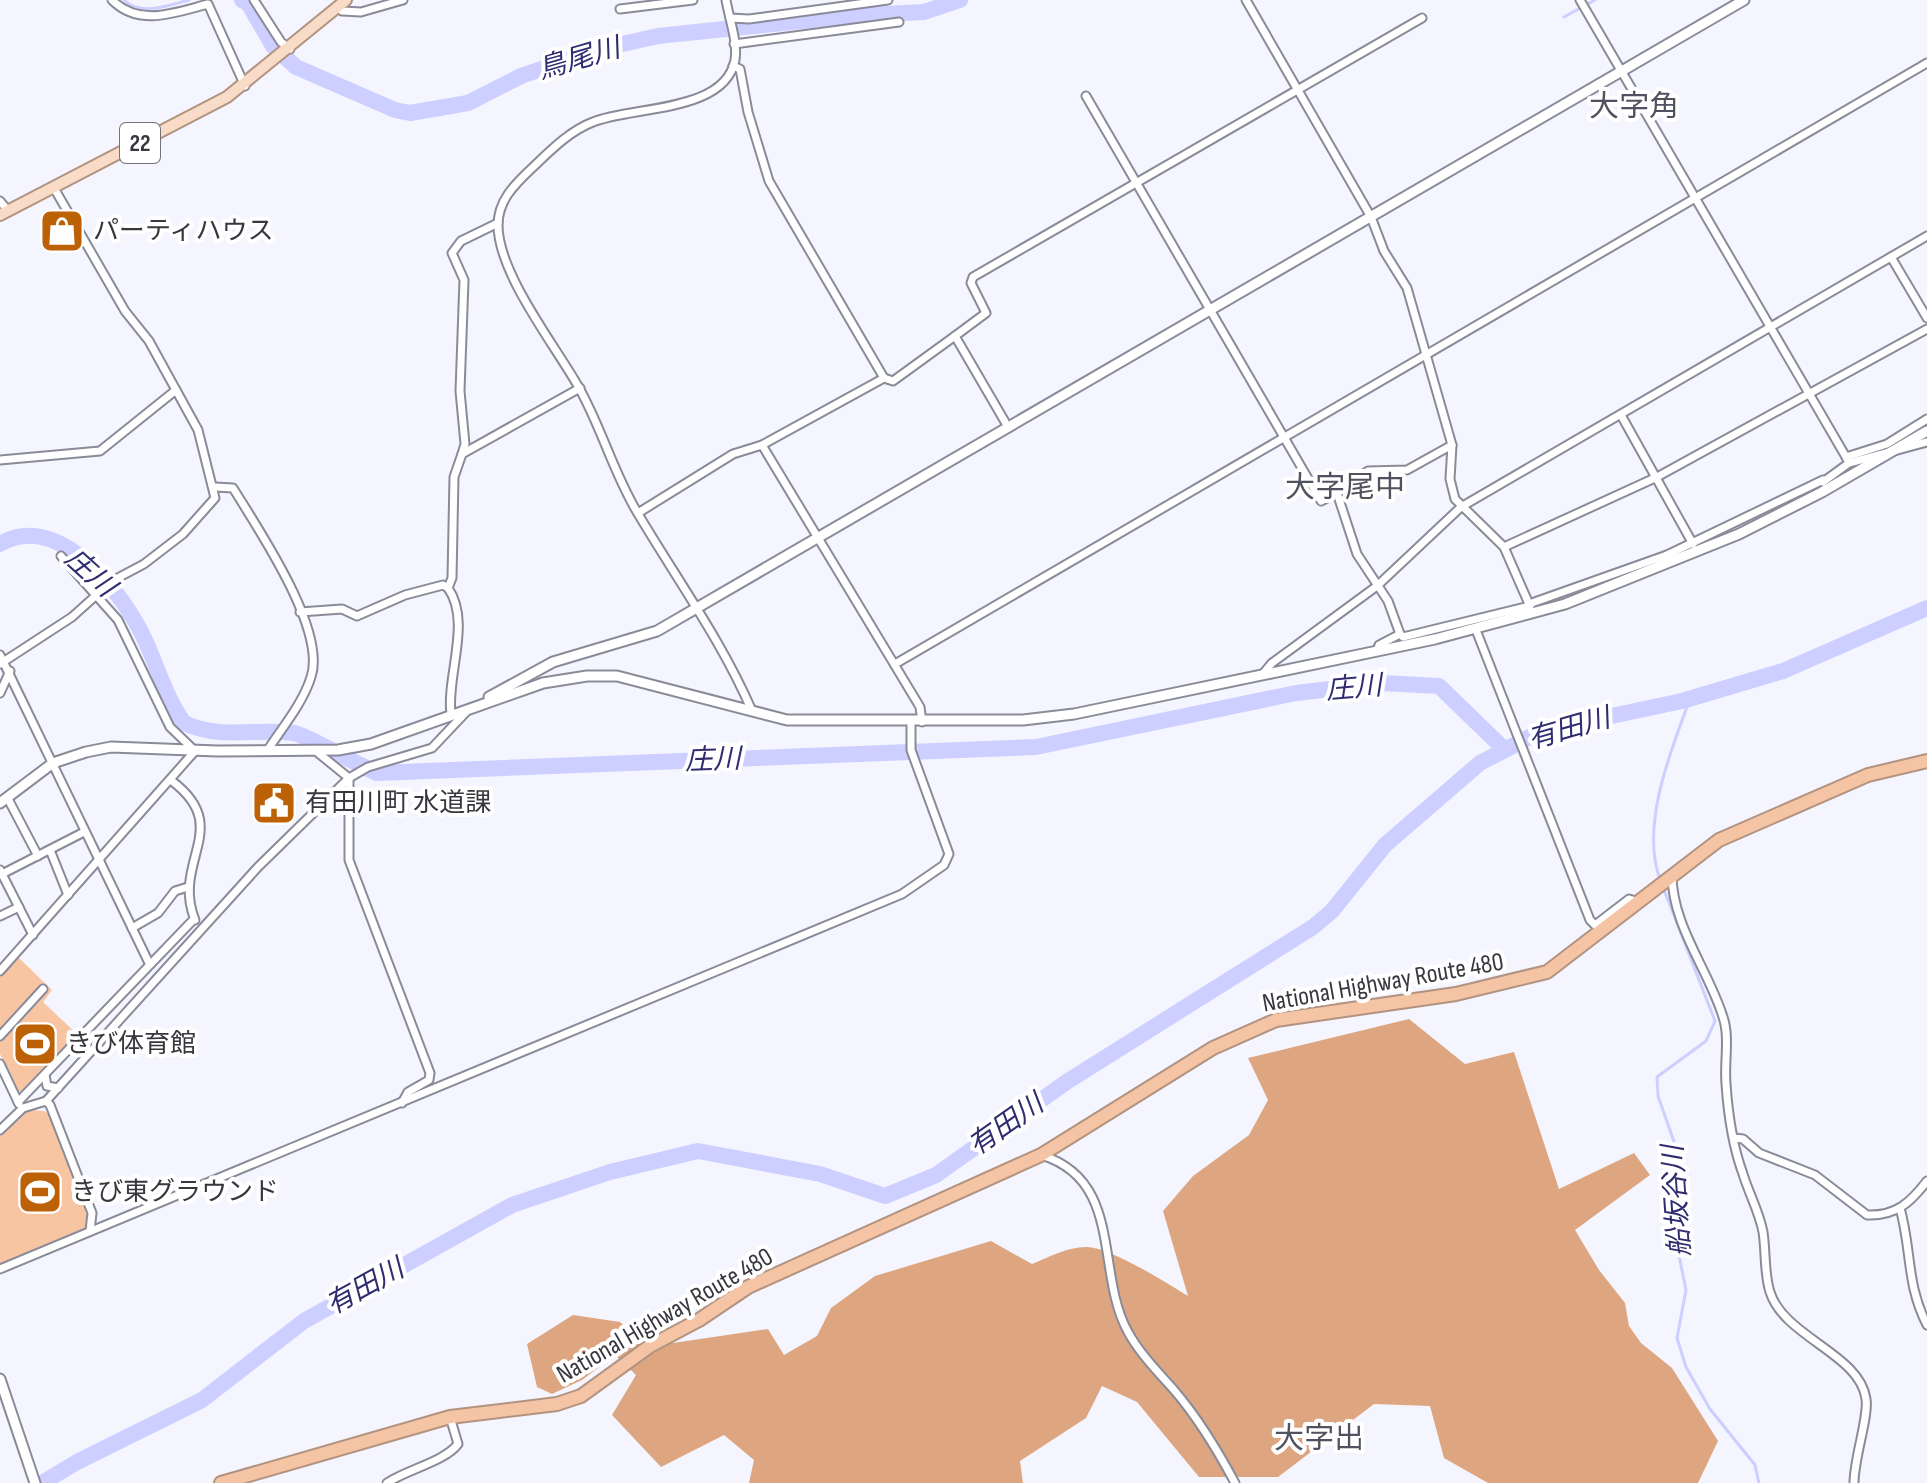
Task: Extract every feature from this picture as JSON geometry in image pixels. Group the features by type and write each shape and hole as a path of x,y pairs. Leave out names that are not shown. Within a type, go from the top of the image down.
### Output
{"highway":[{"name":"National Highway Route 480","path":"221,1483 450,1417 557,1404 581,1396 650,1346 711,1313 748,1287 1041,1155 1123,1101 1249,1031 1276,1020 1432,998 1547,972 1719,840 1868,775 1927,761"}],"main road":[{"name":"22","path":"4,213 245,86 342,3"}],"street":[{"path":"112,0 127,12 143,17 208,4 245,86"},
{"path":"254,0 281,42 289,49"},
{"path":"342,3 342,11 361,12 403,0"},
{"path":"620,9 693,0"},
{"path":"726,0 733,42 733,66 720,85 703,97 604,118 571,134 515,185 505,198 498,223 500,244 525,300 580,388 610,460 638,513 697,608 753,713"},
{"path":"809,0 810,11"},
{"path":"730,20 888,0"},
{"path":"1246,0 1371,217 1384,251 1407,288 1424,357 1452,445 1450,479 1455,499 1504,547 1529,604"},
{"path":"1580,0 1847,460"},
{"path":"21,1105 46,1101 202,927 349,778 368,767 432,748 472,706 553,662 657,631 1744,0"},
{"path":"733,66 740,69 769,181 884,378 893,381 986,313 971,283 973,277 1422,18"},
{"path":"733,42 899,22"},
{"path":"895,664 1927,63"},
{"path":"1086,96 1321,501 1368,471 1407,470 1452,445"},
{"path":"54,188 125,311 149,341 198,430 202,455 215,487 215,498 183,534 144,564 97,592 72,617 2,660 149,963"},
{"path":"0,201 4,213"},
{"path":"448,588 452,578 454,477 465,444 460,391 464,280 452,253 461,241 498,223"},
{"path":"1261,677 1272,663 1377,586 1461,507 1927,236"},
{"path":"1891,257 1927,318"},
{"path":"1504,547 1657,477 1927,329"},
{"path":"955,336 1008,427"},
{"path":"638,513 733,454 762,445 884,378"},
{"path":"462,454 580,388"},
{"path":"0,460 100,451 176,390"},
{"path":"1621,415 1693,544"},
{"path":"1337,493 1357,554 1388,601 1403,637 1426,634 1668,560 1693,544 1823,480 1847,460 1887,444 1927,419"},
{"path":"38,856 3,800 53,763 111,747 317,752 371,744 472,706 558,681 617,676 753,713 827,723 1023,720 1074,714 1477,633 1565,604 1822,492 1927,431"},
{"path":"1847,460 1887,451 1890,454 1927,442"},
{"path":"762,445 920,707 922,722"},
{"path":"1822,492 1823,480"},
{"path":"215,487 233,488 279,565 312,642 314,661 311,679 267,751"},
{"path":"61,556 97,592 130,639 170,727 195,751"},
{"path":"300,612 342,609 357,616 405,595 443,585 448,588 455,602 457,624 448,692 451,714"},
{"path":"1529,604 1559,600 1565,604"},
{"path":"1477,633 1590,920 1595,925 1629,899 1638,902"},
{"path":"1377,651 1379,645 1400,634"},
{"path":"553,662 546,675 558,681"},
{"path":"0,693 10,671"},
{"path":"0,1269 902,894 944,865 949,854 911,750 911,722"},
{"path":"0,971 172,781 195,751"},
{"path":"317,752 349,778"},
{"path":"349,778 349,860 430,1073 429,1080 408,1092 402,1103"},
{"path":"172,781 189,795 201,818 188,887 194,919 202,927"},
{"path":"33,935 1,872 84,832"},
{"path":"50,850 68,895"},
{"path":"1672,874 1672,888 1684,928 1725,1020 1726,1085 1734,1138 1742,1173 1756,1207 1770,1292 1779,1310 1852,1371 1867,1402 1854,1459 1854,1483"},
{"path":"132,928 158,913 175,891 188,887"},
{"path":"0,916 19,907"},
{"path":"0,1130 45,1075 194,919"},
{"path":"0,1036 43,989"},
{"path":"0,1064 21,1105"},
{"path":"45,1075 47,1086 58,1088"},
{"path":"46,1101 56,1116 92,1213 90,1231"},
{"path":"1734,1138 1743,1139 1759,1153 1815,1175 1867,1215 1893,1213 1912,1200 1927,1181"},
{"path":"1041,1155 1063,1162 1101,1212 1119,1310 1128,1332 1211,1441 1235,1483"},
{"path":"1900,1208 1909,1237 1911,1287 1927,1325"},
{"path":"0,1379 35,1483"},
{"path":"387,1483 419,1464 450,1454 458,1444 450,1417"}],"shaded area":[{"path":"18,957 52,990 43,1002 78,1035 27,1092 18,1091 0,1054 0,977"},
{"path":"1409,1019 1465,1064 1514,1052 1559,1189 1634,1153 1650,1175 1575,1230 1599,1270 1625,1303 1629,1326 1641,1343 1672,1368 1718,1441 1698,1483 1488,1483 1444,1458 1430,1406 1374,1404 1278,1477 1199,1477 1137,1402 1102,1386 1086,1418 1020,1461 1023,1483 749,1483 754,1460 724,1435 661,1467 612,1415 636,1375 615,1355 582,1380 552,1394 537,1387 527,1344 573,1315 620,1322 631,1332 673,1343 768,1329 784,1355 817,1336 831,1308 875,1276 991,1241 1032,1264 1072,1249 1096,1249 1137,1266 1188,1296 1163,1211 1193,1176 1249,1135 1268,1100 1248,1058"},
{"name":"きび東グラウンド","path":"44,1111 52,1116 89,1222 82,1232 0,1266 0,1133 21,1113"}],"waterway":[{"name":"鳥尾川","path":"124,0 146,9 189,0"},
{"name":"鳥尾川","path":"242,0 248,3 273,46 296,67 395,110 410,113 468,103 521,76 600,49 658,36 849,16 924,12 960,0"},
{"path":"1564,17 1595,0"},
{"name":"庄川","path":"0,544 21,536 42,537 62,545 99,574 139,628 170,700 184,723 211,731 294,733 377,773 1036,747 1296,693 1382,683 1439,686 1505,750"},
{"name":"有田川","path":"42,1483 77,1462 202,1400 304,1321 512,1205 610,1172 698,1151 820,1174 885,1196 936,1175 1068,1081 1313,927 1332,911 1385,845 1480,763 1541,731 1682,701 1783,671 1927,608"},
{"name":"船坂谷川","path":"1660,879 1655,858 1656,812 1667,764 1690,699"},
{"name":"船坂谷川","path":"1663,887 1715,1021 1706,1041 1657,1077 1658,1096 1679,1156 1673,1226 1686,1290 1677,1338 1686,1367 1710,1409 1755,1465 1759,1483"}],"place":[{"name":"パーティハウス","path":"62,231"},
{"name":"有田川町 水道課","path":"274,803"},
{"name":"きび体育館","path":"35,1044"},
{"name":"きび東グラウンド","path":"40,1192"}],"district":[{"name":"大字角","path":"1634,107"},
{"name":"大字尾中","path":"1345,488"},
{"name":"大字出","path":"1319,1439"}]}
